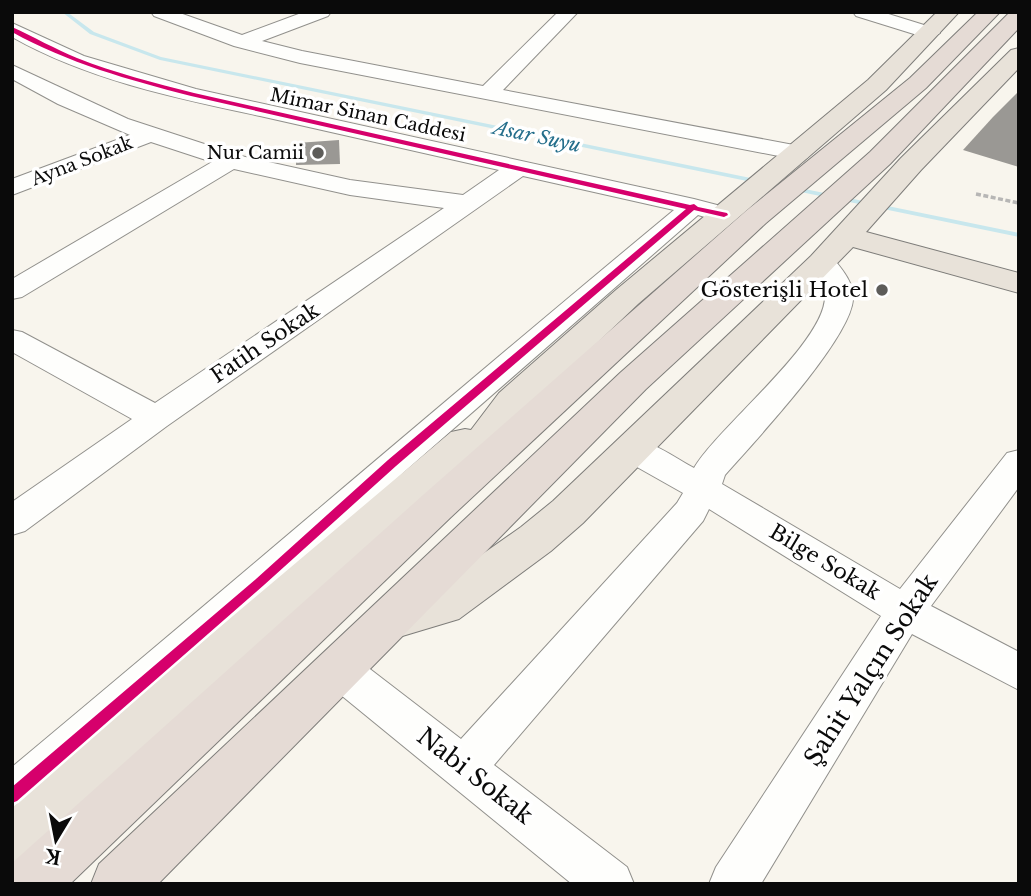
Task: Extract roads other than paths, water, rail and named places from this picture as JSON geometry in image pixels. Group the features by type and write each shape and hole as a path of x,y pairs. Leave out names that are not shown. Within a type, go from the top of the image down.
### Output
{"highway":[{"path":"30,884 437,506 727,211 836,148 918,83 990,12"},
{"path":"119,884 633,381 880,158 1019,15"}],"main road":[{"path":"727,211 877,85 949,12"},
{"path":"389,621 443,606 536,539 633,450 822,263 911,164 1017,58"},
{"path":"853,229 1019,283"},
{"path":"437,506 510,390"},
{"path":"12,844 510,390"}],"street":[{"path":"160,12 241,42 300,57 795,156"},
{"path":"241,42 322,12"},
{"path":"488,93 569,12"},
{"path":"862,12 930,33"},
{"name":"Mimar Sinan Caddesi","path":"12,29 55,52 138,80 194,95 727,211"},
{"path":"12,70 55,52"},
{"path":"12,70 77,105 152,134 232,160 360,190 469,203"},
{"name":"Ayna Sokak","path":"12,188 152,134"},
{"path":"12,291 232,160"},
{"name":"Fatih Sokak","path":"12,521 156,418 520,167"},
{"path":"12,796 727,211"},
{"path":"464,767 690,512 710,470 809,356 837,309 839,289 822,263"},
{"path":"12,339 156,418"},
{"name":"Bilge Sokak","path":"633,450 905,611 1019,672"},
{"name":"Şahit Yalçın Sokak","path":"733,884 905,611 1019,462"},
{"name":"Nabi Sokak","path":"339,669 610,884"}],"waterway":[{"name":"Asar Suyu","path":"64,12 92,33 160,58 1019,235"}],"place":[{"name":"Nur Camii","path":"318,153"},
{"name":"Gösterişli Hotel","path":"882,290"}]}
